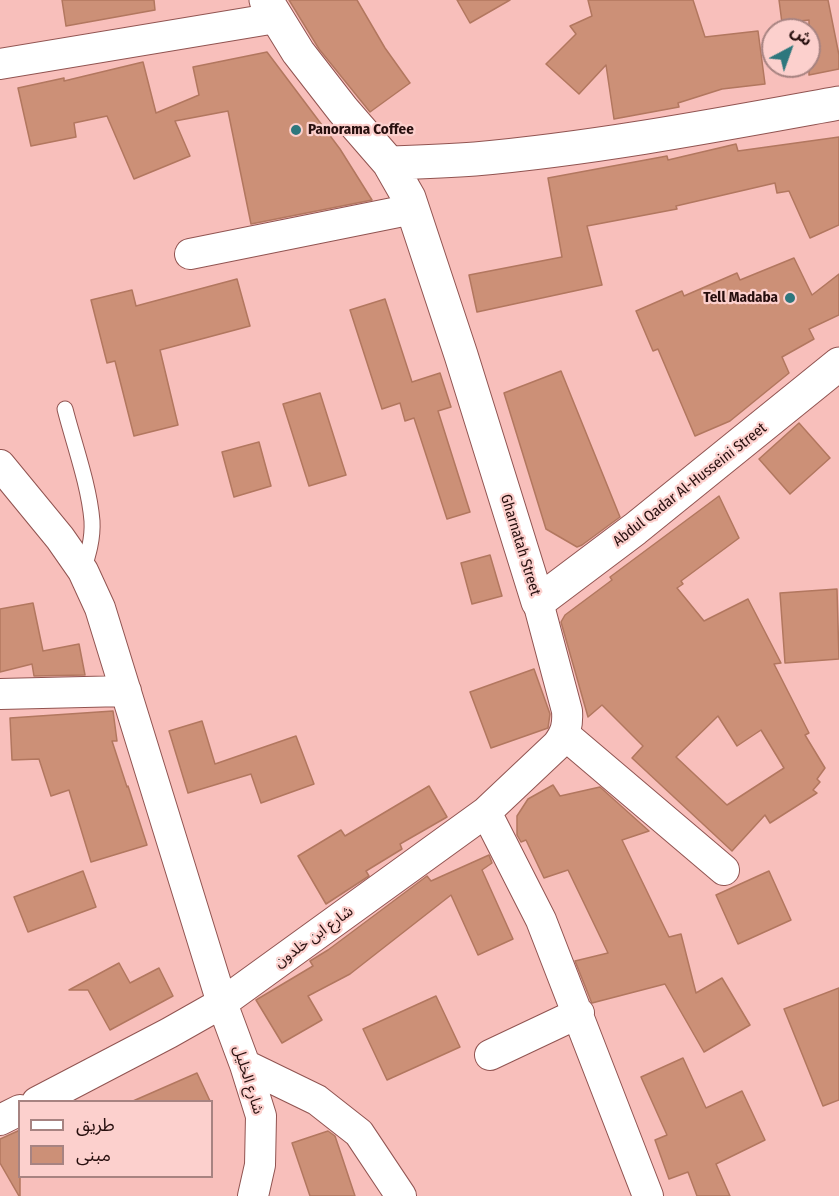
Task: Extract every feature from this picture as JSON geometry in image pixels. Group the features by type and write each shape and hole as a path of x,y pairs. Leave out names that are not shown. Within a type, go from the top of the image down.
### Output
{"street":[{"path":"0,64 271,9"},
{"name":"Gharnatah Street","path":"271,9 319,80 389,163 413,209 538,602 567,711 568,724 564,735"},
{"path":"389,163 474,159 569,148 717,126 839,103"},
{"path":"190,254 413,209"},
{"name":"Abdul Qadar Al-Husseini Street","path":"538,602 635,529 839,364"},
{"name":"شارع الخليل","path":"0,465 60,538 83,571 100,608 222,1003 261,1116 260,1165 253,1196"},
{"path":"0,694 126,691"},
{"path":"564,735 724,870"},
{"name":"شارع ابن خلدون","path":"39,1100 222,1003 486,812 557,745 564,735"},
{"path":"486,812 541,920 579,1013 648,1196"},
{"path":"490,1055 579,1013"},
{"path":"245,1065 317,1100 359,1132 401,1196"},
{"path":"0,1120 18,1111"}],"lane":[{"path":"65,409 86,489 92,522 90,548 83,571"}],"building":[{"path":"62,0 154,0 155,10 66,26"},
{"path":"289,0 357,0 385,48 410,83 370,112 319,49"},
{"path":"457,0 510,0 470,23"},
{"path":"588,0 693,0 705,37 758,31 761,78 764,78 765,84 722,89 678,103 679,107 614,119 606,65 579,94 546,64 576,34 570,26 592,16"},
{"path":"779,0 828,0 839,55 839,69 821,73 821,18 781,18"},
{"path":"267,52 340,149 372,200 251,224 228,111 175,121 190,156 134,179 107,116 74,123 76,137 31,146 18,88 64,78 64,81 143,62 156,113 199,95 193,67"},
{"path":"839,137 839,225 810,238 789,191 777,193 775,183 676,206 677,209 587,226 602,285 477,312 469,275 562,257 548,178 667,156 668,160 736,144 738,151"},
{"path":"794,258 812,295 839,274 839,315 809,329 814,339 782,357 789,373 730,421 695,436 658,349 653,351 636,311 682,291 684,296 737,273 740,280"},
{"path":"237,279 250,326 160,350 178,425 134,436 115,361 107,363 91,300 132,290 136,306"},
{"path":"385,299 412,382 440,373 451,407 438,411 470,512 447,519 414,418 405,421 400,403 382,409 350,310"},
{"path":"561,371 620,517 577,547 546,529 504,393"},
{"path":"320,393 346,475 309,486 283,404"},
{"path":"799,423 830,458 790,494 759,459"},
{"path":"259,442 271,486 234,497 222,452"},
{"path":"719,496 739,538 681,581 683,584 677,588 704,621 748,599 781,663 774,664 809,733 805,735 825,768 817,779 820,782 813,790 817,793 770,823 765,815 732,851 632,758 643,746 602,705 588,717 561,622 565,615 612,580 610,577","holes":["718,716 737,746 761,730 784,768 727,805 676,757"]},
{"path":"490,555 502,596 472,604 461,563"},
{"path":"837,589 839,659 785,663 780,593"},
{"path":"33,603 43,651 79,644 85,675 34,676 32,664 0,672 0,609"},
{"path":"534,669 550,714 548,728 491,748 470,692"},
{"path":"113,711 117,741 112,741 147,845 91,862 69,790 51,796 39,759 12,760 10,718"},
{"path":"202,721 215,764 296,736 314,784 261,803 251,774 188,793 169,731"},
{"path":"553,785 560,796 600,787 649,831 622,840 669,937 681,934 696,993 722,978 750,1025 704,1052 665,984 592,1003 575,961 608,953 568,870 544,878 526,840 521,842 517,835 517,816 528,799"},
{"path":"429,786 447,817 400,844 402,849 366,871 369,876 326,904 298,856 341,830 345,836"},
{"path":"489,855 492,863 482,870 513,939 478,955 451,895 350,974 308,996 322,1020 282,1043 256,1000 313,966 310,961 427,876 431,881"},
{"path":"83,871 96,907 28,932 14,897"},
{"path":"769,871 791,920 738,944 716,895"},
{"path":"119,963 130,983 159,968 173,996 110,1030 88,990 69,990"},
{"path":"839,988 839,1100 823,1106 784,1009"},
{"path":"436,996 460,1047 387,1080 363,1029"},
{"path":"683,1058 706,1108 742,1091 765,1140 716,1164 730,1196 697,1196 688,1172 669,1179 655,1140 667,1135 641,1077"},
{"path":"197,1073 210,1100 135,1100"},
{"path":"18,1131 20,1196 0,1163 0,1139"},
{"path":"328,1131 335,1136 355,1196 310,1196 292,1143"}],"place":[{"name":"Panorama Coffee","path":"296,130"},
{"name":"Tell Madaba","path":"790,298"}]}
